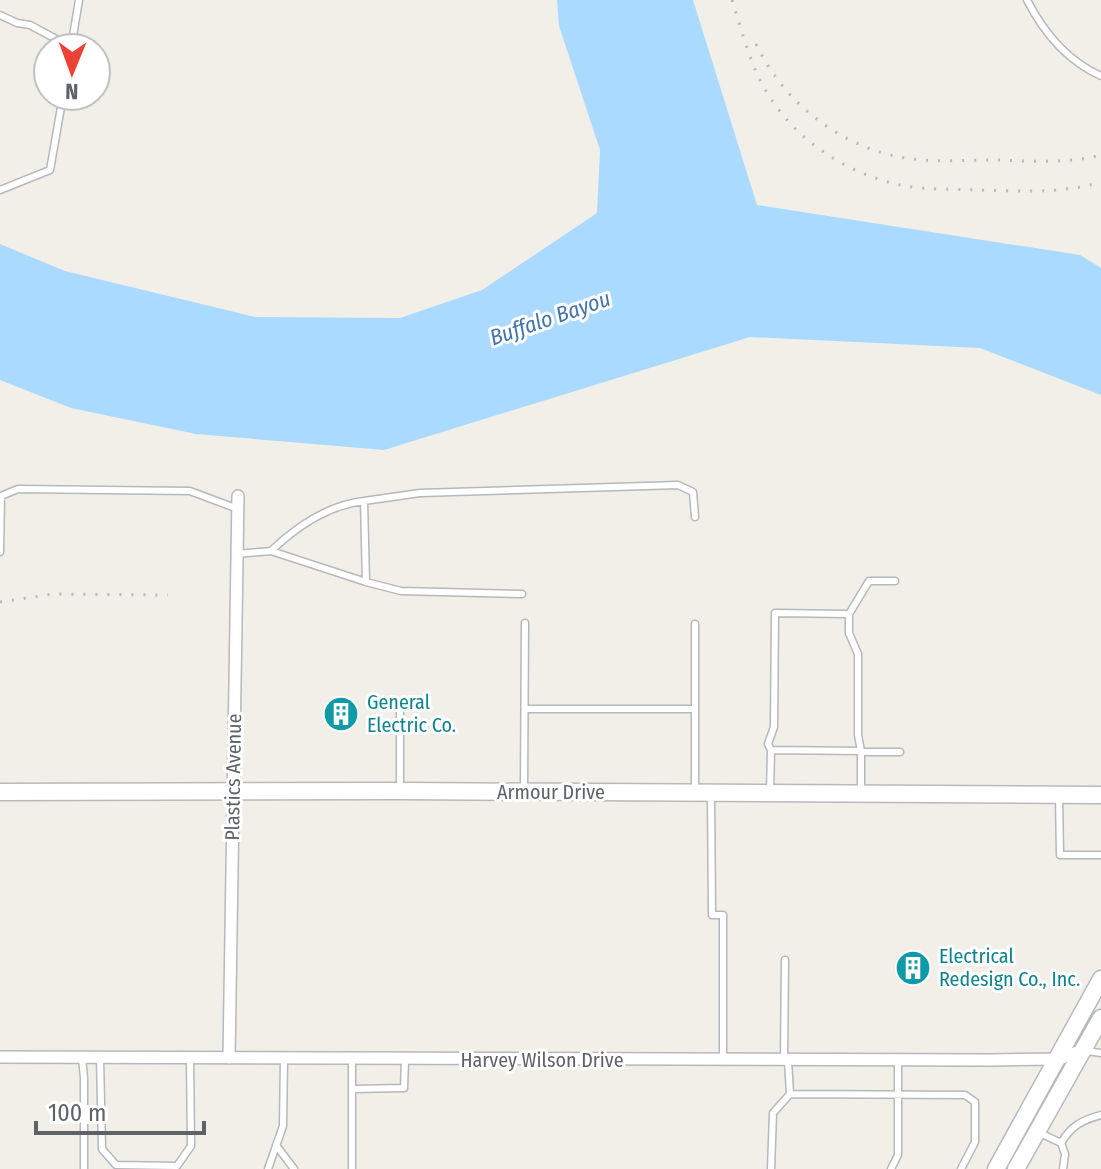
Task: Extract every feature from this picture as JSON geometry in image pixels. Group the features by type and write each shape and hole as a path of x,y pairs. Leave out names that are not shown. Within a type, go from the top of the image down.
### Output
{"street":[{"name":"Plastics Avenue","path":"229,1058 238,496"},
{"name":"Armour Drive","path":"0,792 1101,795"},
{"path":"996,1169 1101,979"},
{"path":"1016,1169 1101,1018"},
{"name":"Harvey Wilson Drive","path":"0,1057 1059,1059 1083,1050"}],"lane":[{"path":"74,32 79,0"},
{"path":"1027,0 1049,36 1068,56 1101,76"},
{"path":"0,15 42,32"},
{"path":"0,190 50,170 60,112"},
{"path":"271,551 286,537 342,504 420,493 678,485 693,492 695,517"},
{"path":"0,552 1,496 18,489 190,491 238,509"},
{"path":"364,501 366,582"},
{"path":"237,554 271,551 401,591 522,594"},
{"path":"861,794 858,654 849,633 849,614 869,581 895,581"},
{"path":"770,793 771,750 768,744 774,727 775,613 849,614"},
{"path":"524,792 525,623"},
{"path":"695,624 695,709 712,915 723,915 723,1060"},
{"path":"400,702 400,791"},
{"path":"525,709 695,709"},
{"path":"771,750 900,752"},
{"path":"1059,796 1060,855 1101,855"},
{"path":"785,960 786,1060 790,1094"},
{"path":"1083,1050 1101,1053"},
{"path":"82,1058 84,1169"},
{"path":"100,1058 102,1149 116,1165 177,1166 191,1146 190,1059"},
{"path":"268,1169 283,1126 284,1059"},
{"path":"352,1059 352,1169"},
{"path":"352,1089 404,1088 405,1060"},
{"path":"891,1169 898,1155 898,1060"},
{"path":"771,1169 773,1113 790,1094 965,1095 975,1102 975,1142 961,1169"},
{"path":"1061,1143 1078,1123 1101,1115"},
{"path":"1037,1132 1061,1143 1065,1154 1063,1169"},
{"path":"276,1145 294,1169"}],"water":[{"name":"Buffalo Bayou","path":"557,0 693,0 757,205 1080,255 1101,268 1101,395 980,348 750,337 384,450 196,434 71,408 0,380 0,244 65,271 255,317 400,318 482,290 597,213 600,150 559,26"}],"railway":[{"path":"732,0 758,76 784,116 818,148 860,172 905,186 933,189 1040,191 1101,182"},
{"path":"756,44 767,65 797,102 834,131 877,151 936,161 1049,161 1101,155"},
{"path":"0,602 53,594 168,595"}],"place":[{"name":"General Electric Co.","path":"341,714"},
{"name":"Electrical Redesign Co., Inc.","path":"913,968"}]}
